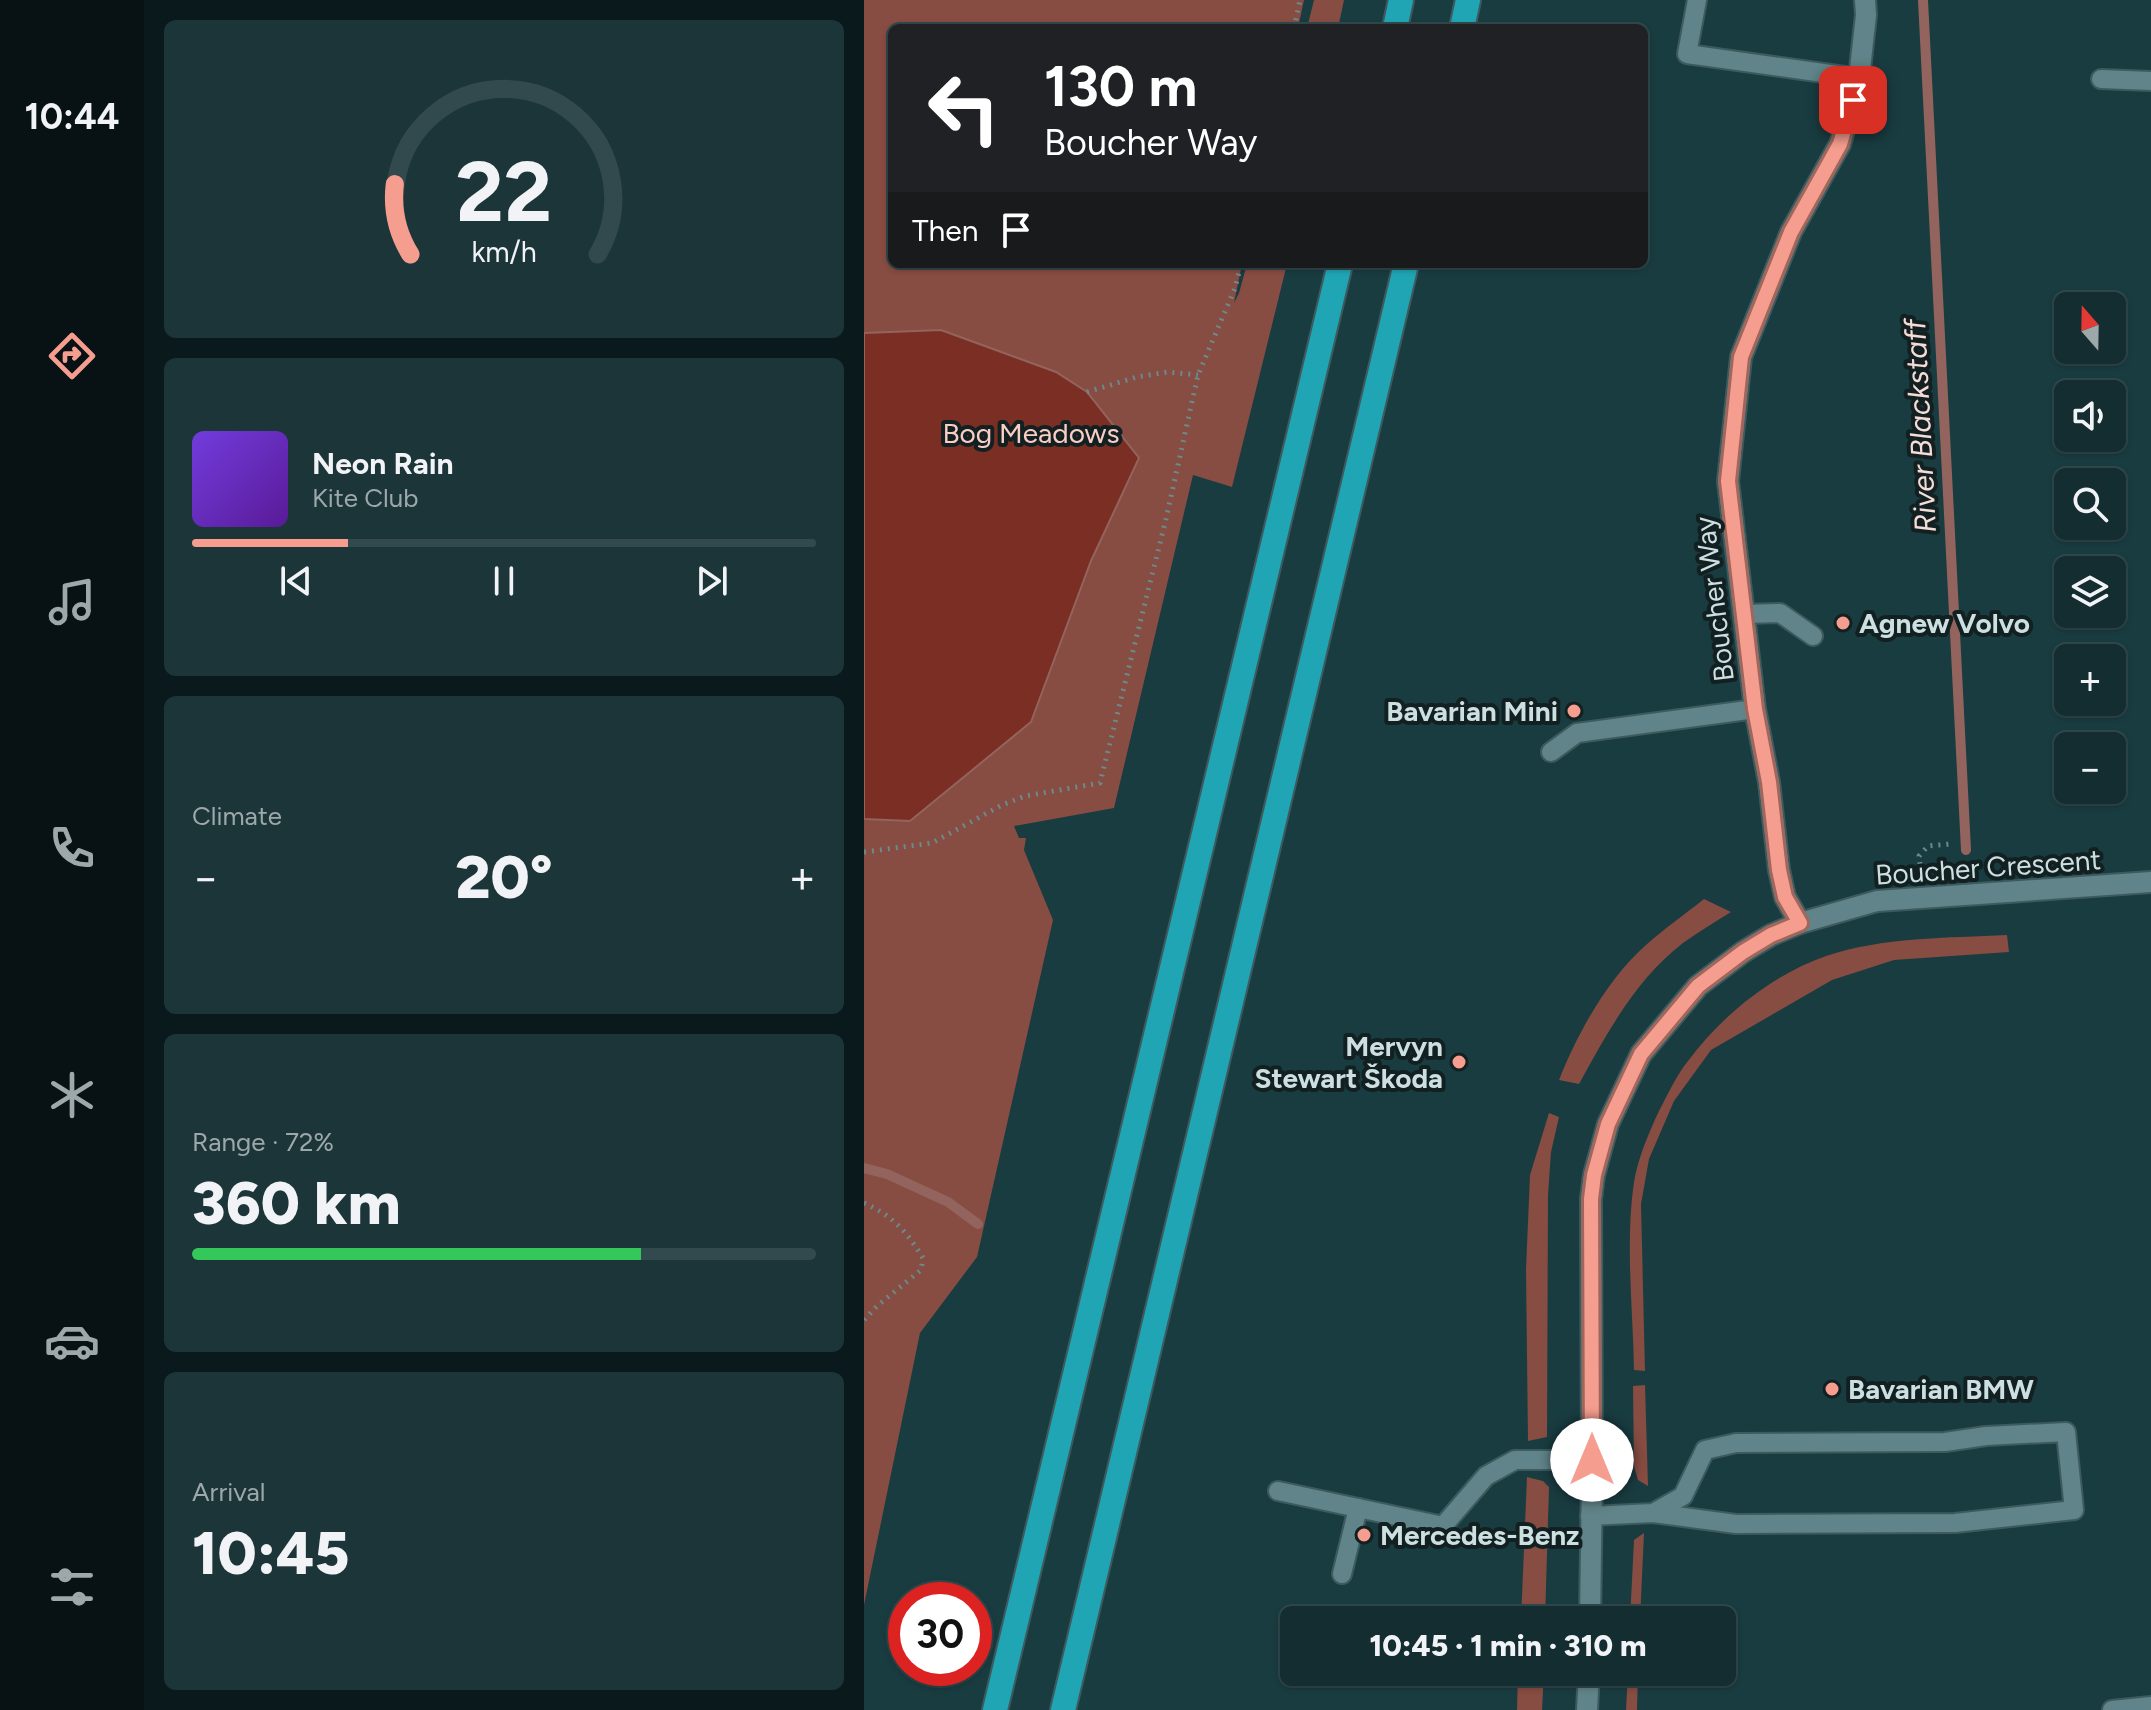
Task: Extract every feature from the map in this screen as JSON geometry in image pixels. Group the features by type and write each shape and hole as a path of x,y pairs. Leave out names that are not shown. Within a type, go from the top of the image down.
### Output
{"highway":[{"path":"1396,24 1401,0"},
{"path":"1463,24 1468,0"},
{"path":"995,1710 1339,268"},
{"path":"1063,1710 1405,268"}],"street":[{"name":"Boucher Way","path":"1800,923 1785,897 1779,870 1769,782 1755,709 1728,481 1741,357 1791,232 1840,144 1859,78 1865,0"},
{"name":"Boucher Crescent","path":"1590,1606 1591,1199 1608,1124 1641,1054 1698,986 1743,952 1771,935 1800,923 1877,901 2151,882"},
{"path":"1587,1710 1588,1686"}],"lane":[{"path":"1697,0 1687,54 1859,78"},
{"path":"2101,79 2151,81"},
{"path":"1744,614 1780,613 1813,636"},
{"path":"1551,752 1577,733 1755,709"},
{"path":"1590,1516 1653,1513 1703,1521 1752,1524 1955,1523 2074,1510 2066,1432 1986,1436 1945,1442 1736,1443 1705,1450 1683,1496 1653,1513"},
{"path":"1278,1491 1443,1526 1486,1476 1515,1460 1592,1460"},
{"path":"1342,1574 1358,1508"},
{"path":"2112,1710 2151,1706"}],"path":[{"path":"1295,24 1300,0"},
{"path":"864,852 932,843 1025,796 1100,783 1166,519 1198,375 1235,288 1240,268"},
{"path":"1087,392 1137,377 1167,372 1198,375"},
{"path":"1928,846 1950,844"},
{"path":"864,1203 882,1211 907,1232 923,1258 921,1270 864,1320"}],"green space":[{"name":"Bog Meadows","path":"864,0 1304,0 1299,24 888,24 888,268 1241,268 1234,303 1246,268 1286,268 1232,487 1193,475 1114,808 1014,826 1019,838 1026,838 1024,850 1053,920 977,1257 920,1333 864,1605"},
{"path":"1314,0 1344,0 1339,24 1308,24"},
{"path":"1704,899 1731,912 1683,943 1651,973 1612,1026 1579,1084 1559,1080 1584,1026 1619,974 1646,945"},
{"path":"2007,935 2009,952 1894,960 1832,980 1711,1050 1674,1101 1649,1159 1641,1204 1645,1371 1634,1370 1630,1252 1631,1205 1636,1173 1658,1113 1680,1073 1701,1044 1732,1013 1768,985 1826,956 1892,942"},
{"path":"1549,1113 1559,1117 1551,1152 1548,1195 1547,1437 1528,1441 1526,1269 1530,1175"},
{"path":"1645,1385 1648,1486 1638,1480 1634,1466 1633,1386"},
{"path":"1527,1477 1543,1481 1549,1487 1545,1606 1522,1606"},
{"path":"1644,1533 1641,1606 1631,1606 1634,1540"},
{"path":"1518,1686 1543,1686 1542,1710 1517,1710"},
{"path":"1627,1686 1638,1686 1637,1710 1626,1710"}],"shaded area":[{"path":"941,330 1056,372 1087,392 1139,458 1091,561 1031,722 910,821 864,819 864,333"}],"waterway":[{"name":"River Blackstaff","path":"1923,0 1966,850"},
{"path":"864,1168 887,1174 948,1202 978,1224"}],"place":[{"name":"Agnew Volvo","path":"1843,623"},
{"name":"Bavarian Mini","path":"1574,711"},
{"name":"Mervyn Stewart Škoda","path":"1459,1062"},
{"name":"Bavarian BMW","path":"1832,1389"},
{"name":"Mercedes-Benz","path":"1364,1535"}],"route":[{"path":"1592,1460 1591,1199 1608,1124 1641,1054 1698,986 1743,952 1771,935 1800,923 1785,897 1779,870 1769,782 1755,709 1728,481 1741,357 1791,232 1840,144 1853,100"}]}
